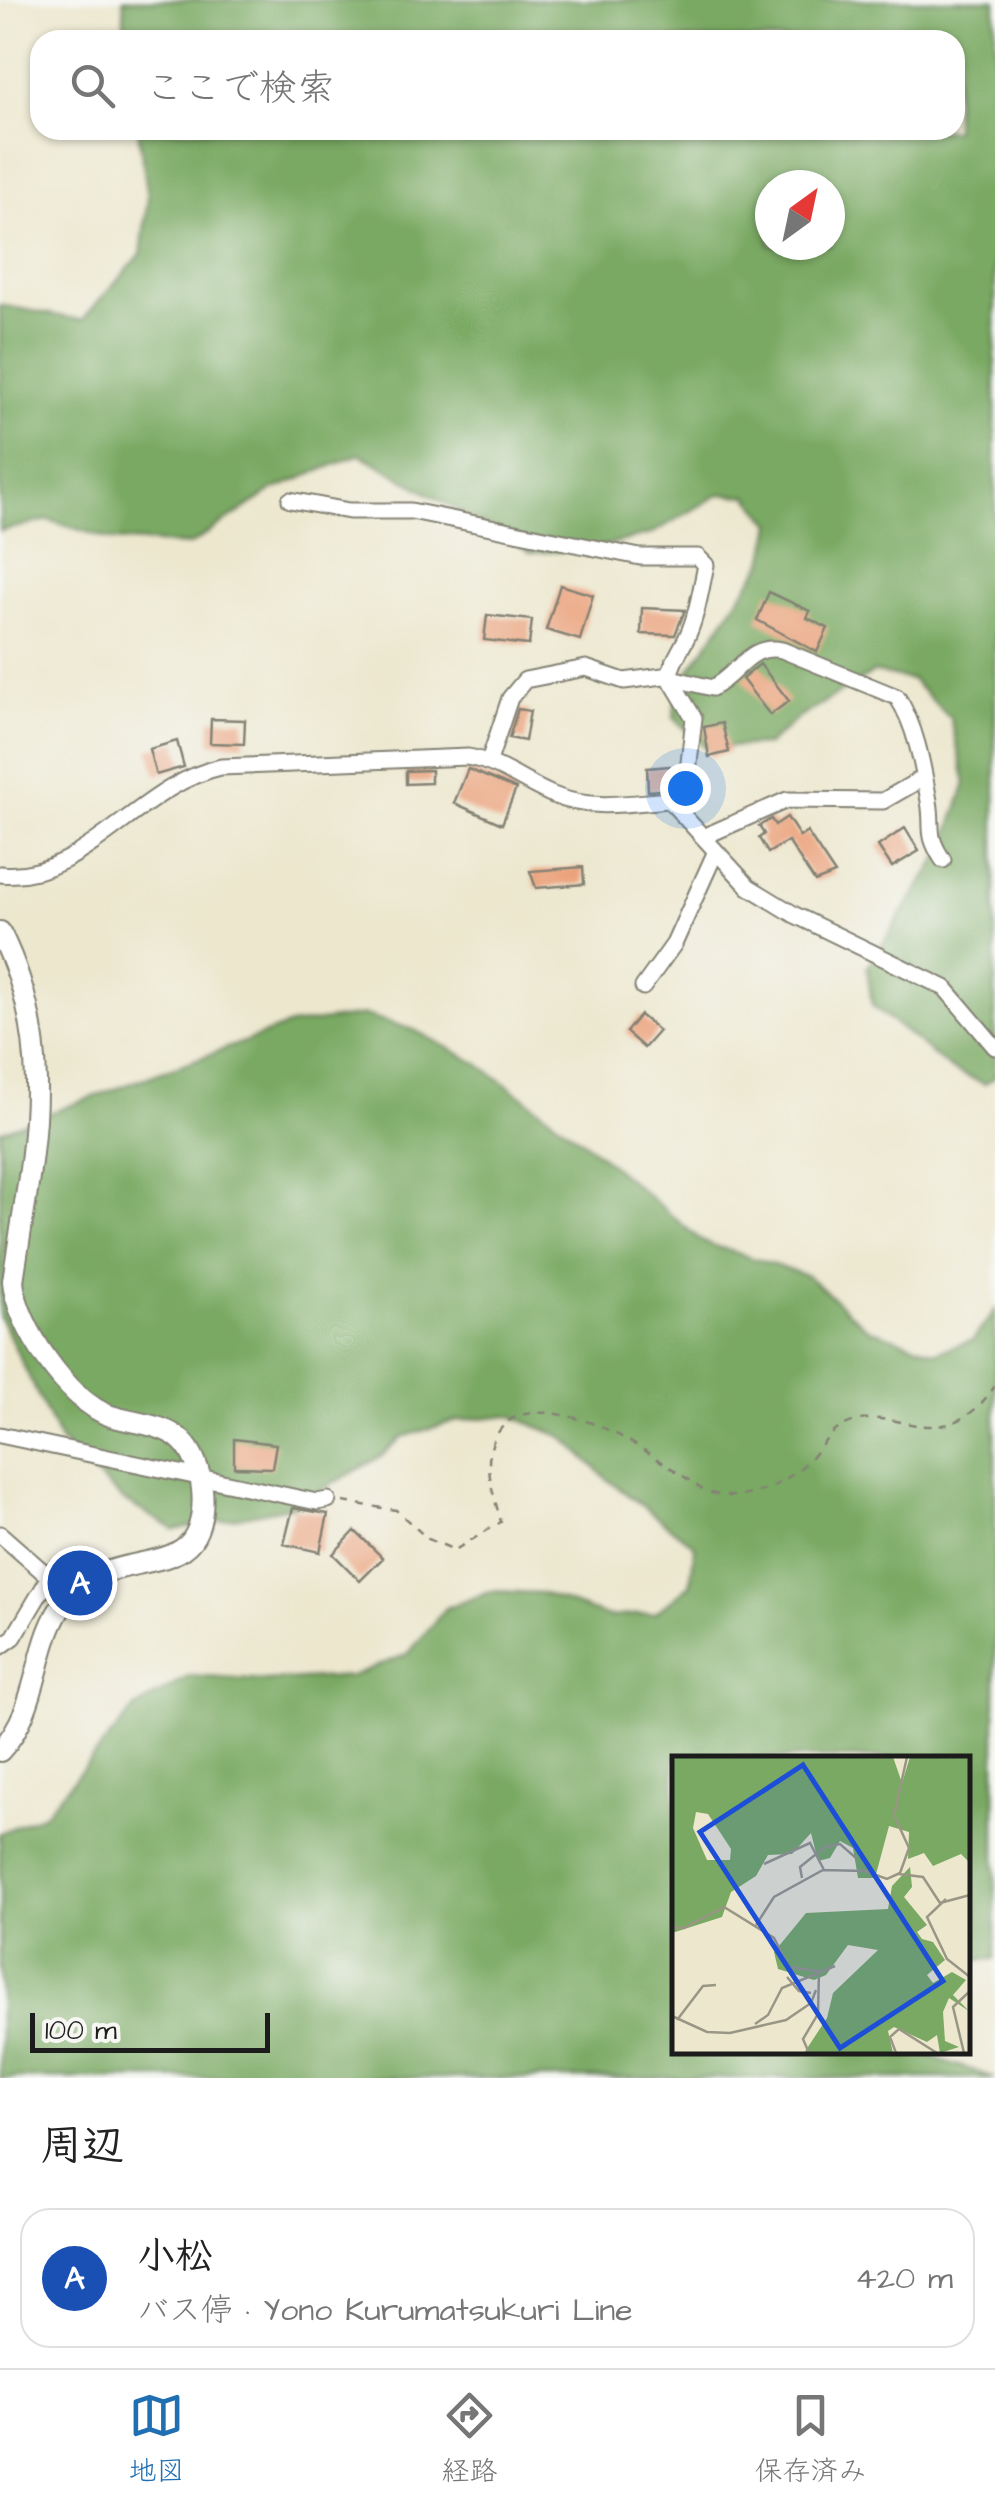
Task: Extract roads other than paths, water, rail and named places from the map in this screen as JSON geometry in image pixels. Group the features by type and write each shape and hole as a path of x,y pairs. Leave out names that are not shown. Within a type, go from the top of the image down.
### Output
{"main road":[{"path":"0,932 36,1047 40,1095 13,1281 14,1307 82,1399 107,1415 181,1439 198,1462 201,1517 192,1540 174,1554 80,1583 62,1606 30,1706 17,1733 0,1751"}],"street":[{"path":"290,500 349,510 411,510 640,558 698,556 706,565 702,584 687,638 674,657 668,677 694,718 686,789 676,805"},
{"path":"489,761 510,698 526,680 572,668 602,671 624,681 668,677 712,688 753,652 766,647 898,697 908,712 924,778 930,806 928,837 942,860"},
{"path":"0,874 23,877 67,861 174,782 209,770 468,756 489,761 553,795 576,802 599,806 669,800 750,887 795,916 945,988 995,1046"},
{"path":"704,837 787,800 883,801 924,778"},
{"path":"643,987 674,944 716,851"},
{"path":"0,1435 200,1480 318,1502 328,1500"},
{"path":"0,1534 48,1576"},
{"path":"0,1646 14,1637 48,1576 65,1564 93,1576"}],"place":[{"name":"小松","path":"80,1583"}]}
